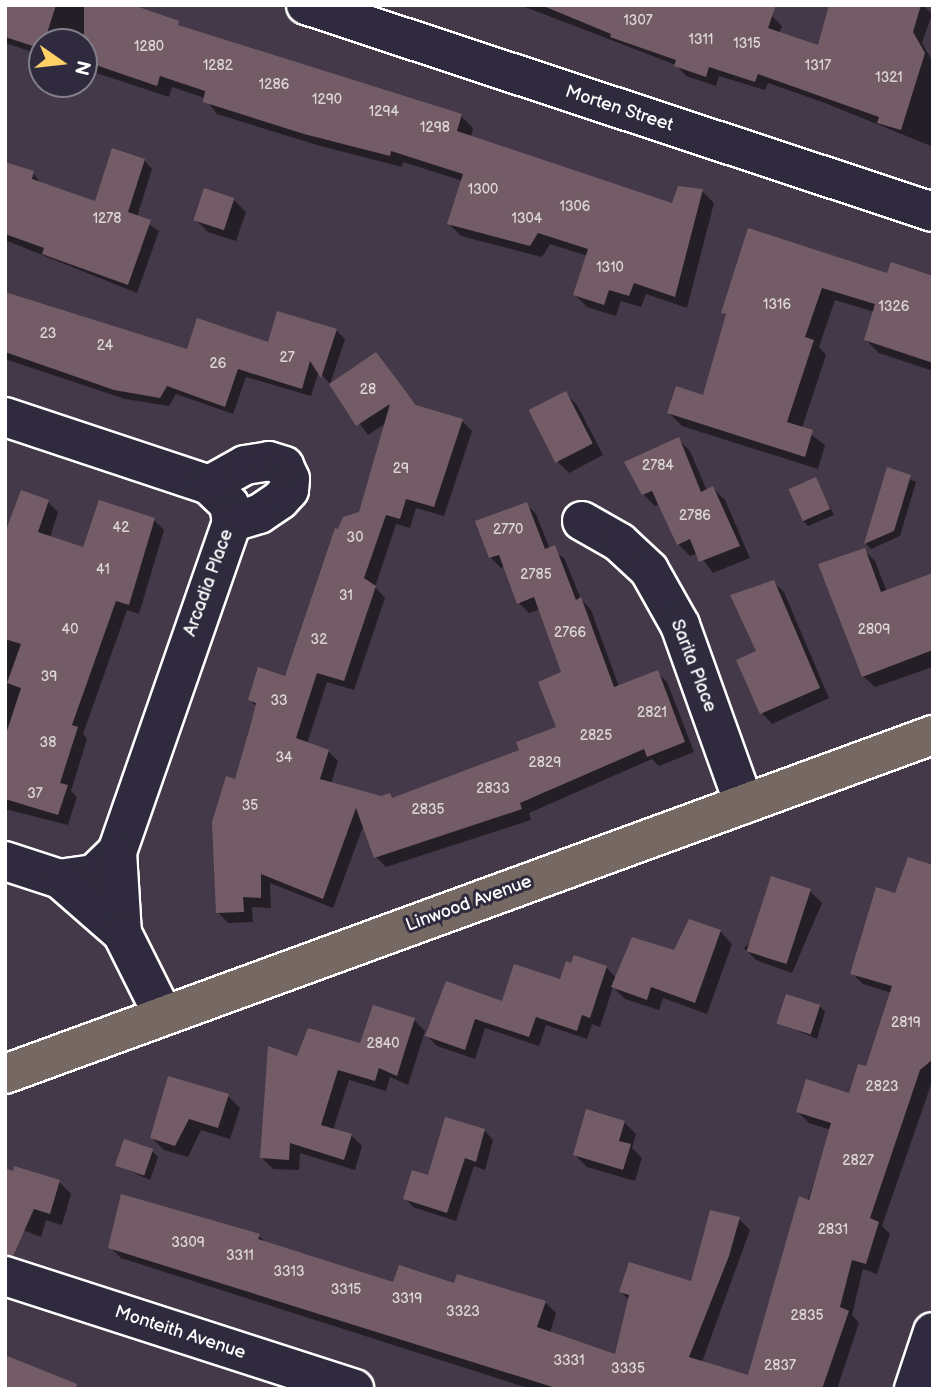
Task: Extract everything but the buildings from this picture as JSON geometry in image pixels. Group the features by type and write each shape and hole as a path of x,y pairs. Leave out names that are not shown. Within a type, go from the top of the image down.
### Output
{"main road":[{"name":"Linwood Avenue","path":"5,1074 162,1013 933,735"}],"street":[{"name":"Morten Street","path":"306,5 933,212"},
{"path":"5,417 209,485 245,465 269,461 284,466 290,478 289,490 280,500 259,514 232,522"},
{"name":"Arcadia Place","path":"122,933 117,852 232,522 229,504 209,485"},
{"name":"Sarita Place","path":"582,521 619,542 649,570 680,625 744,804"},
{"name":"Arcadia Place","path":"60,879 94,874 117,852"},
{"name":"Arcadia Place","path":"5,860 60,879 122,933 162,1013"},
{"name":"Monteith Avenue","path":"5,1276 354,1389"},
{"path":"914,1389 933,1332"}]}
